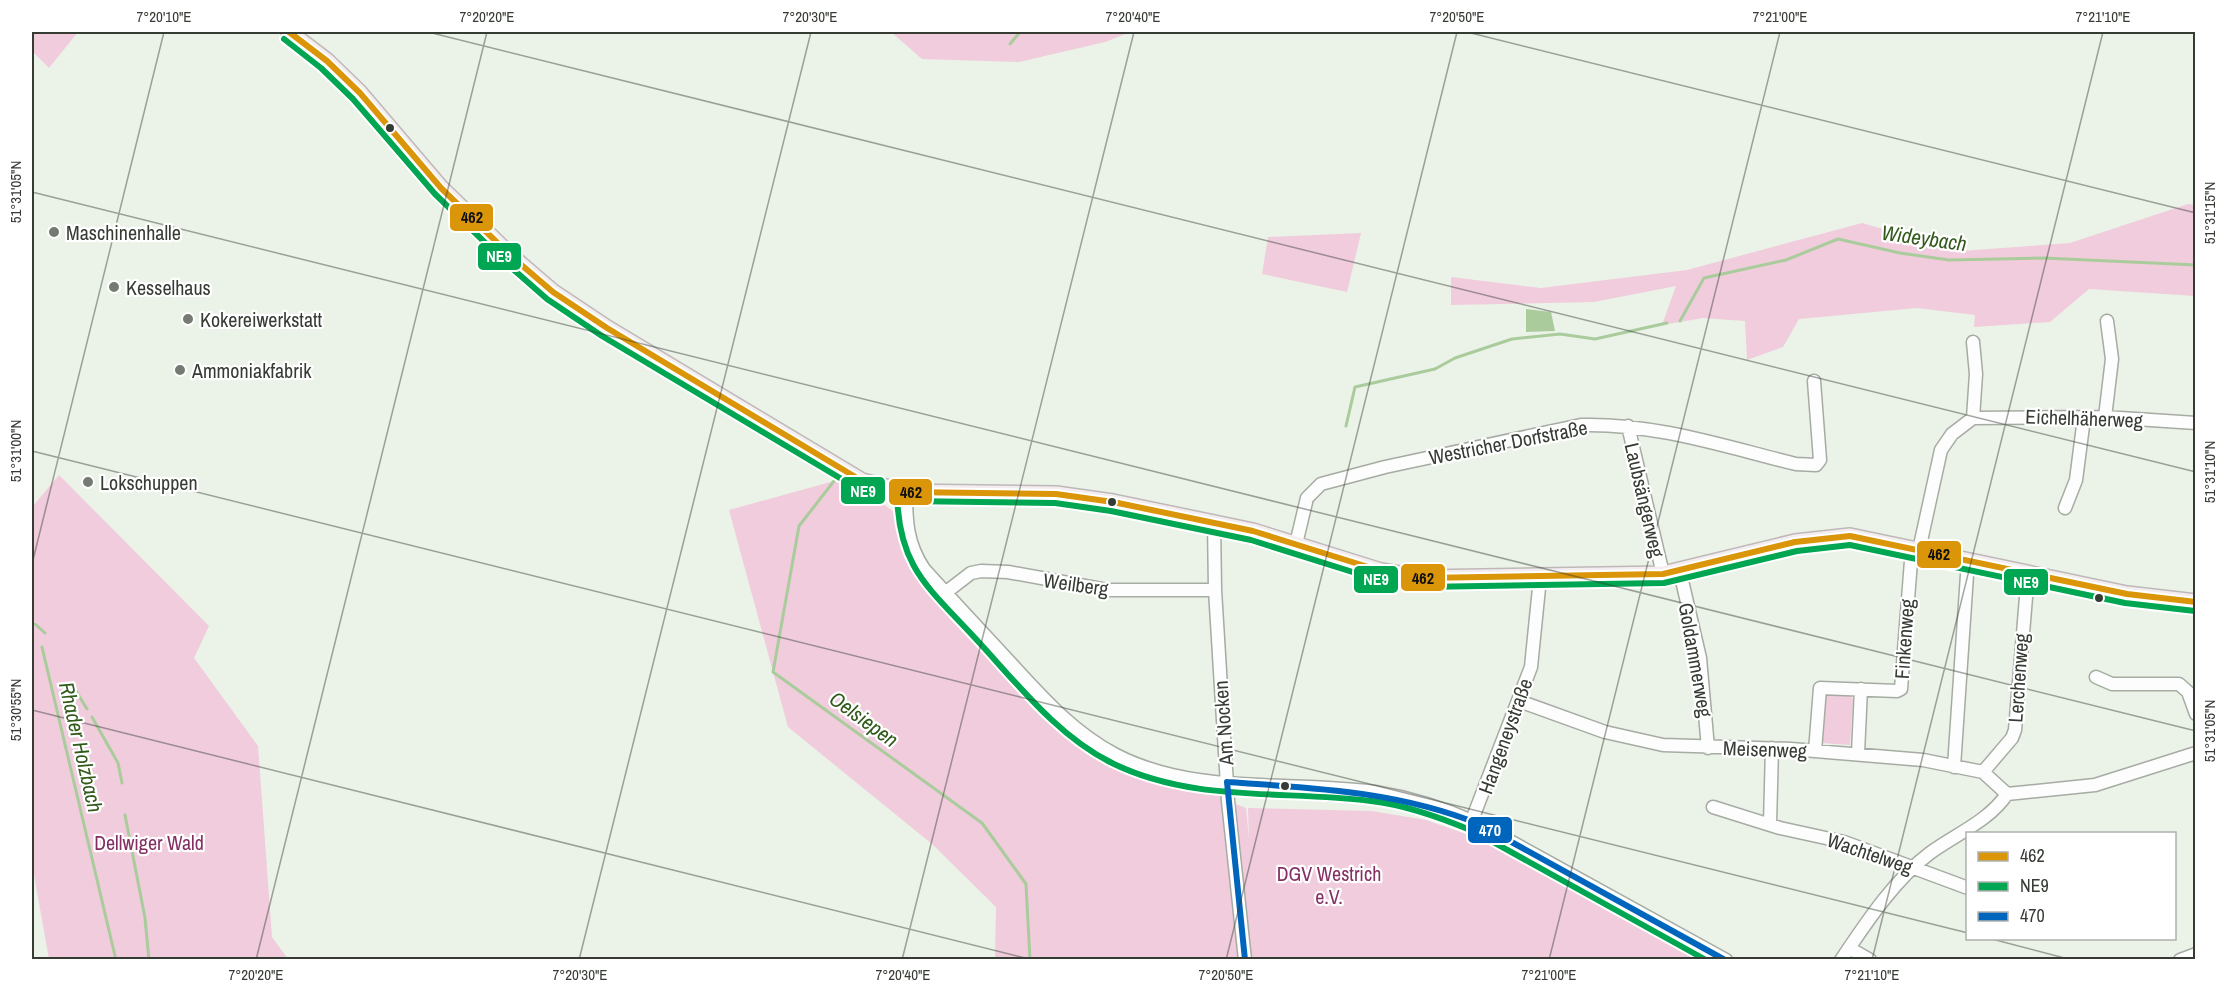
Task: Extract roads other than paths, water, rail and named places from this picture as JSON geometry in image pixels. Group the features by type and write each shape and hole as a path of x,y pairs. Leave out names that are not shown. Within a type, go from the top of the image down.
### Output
{"main road":[{"path":"289,32 327,61 360,93 441,188 511,256 553,292 848,474 862,480 906,492 1075,496 1214,522 1408,576 1444,579 1663,574 1680,572 1815,538 1850,536 2127,594 2196,602"}],"street":[{"path":"2105,417 2112,359 2107,321"},
{"path":"1915,549 1941,450 1958,427 1973,418 1976,374 1973,342"},
{"name":"Westricher Dorfstraße","path":"1296,544 1307,498 1321,484 1581,425 1628,426 1670,433 1796,464 1816,465 1820,460 1814,381"},
{"name":"Eichelhäherweg","path":"1973,418 2105,417 2196,423"},
{"path":"2065,508 2076,480 2084,418"},
{"name":"Laubsängerweg","path":"1628,426 1663,574"},
{"path":"906,492 906,528 914,555 945,593 1059,714 1093,741 1118,755 1158,771 1191,779 1373,792 1418,801 1472,820 1725,960"},
{"name":"Am Nocken","path":"1214,522 1215,590 1227,782 1245,960"},
{"name":"Finkenweg","path":"1815,750 1820,688 1897,691 1901,689 1915,549"},
{"path":"1954,766 1968,560"},
{"name":"Weilberg","path":"945,593 971,573 981,571 1008,572 1107,590 1215,590"},
{"name":"Goldammerweg","path":"1680,572 1700,658 1708,748"},
{"name":"Lerchenweg","path":"1983,772 2012,738 2015,730 2028,573"},
{"name":"Hangeneystraße","path":"1472,820 1531,667 1540,578"},
{"path":"2096,677 2112,684 2179,684 2188,692 2196,714"},
{"path":"1858,753 1861,689"},
{"name":"Meisenweg","path":"1518,702 1605,732 1663,745 1815,750 1897,756 1983,772"},
{"path":"1770,824 1772,748"},
{"path":"1983,772 2007,794 2095,785 2196,753"},
{"path":"1841,960 1880,906 1929,854 1999,806 2007,794"},
{"name":"Wachtelweg","path":"1713,807 1844,842 1946,882 1966,887"},
{"path":"1849,948 1870,960"},
{"path":"2180,960 2196,954"}],"waterway":[{"path":"1010,44 1020,32"},
{"name":"Wideybach","path":"1680,321 1704,278 1786,260 1838,239 1900,253 1949,260 2044,258 2196,265"},
{"name":"Wideybach","path":"1346,426 1355,387 1435,369 1455,358 1512,339 1560,334 1595,339 1667,323"},
{"name":"Oelsiepen","path":"834,481 799,526 773,672 982,823 1026,884 1030,960"},
{"name":"Rhader Holzbach","path":"35,624 45,633"},
{"name":"Rhader Holzbach","path":"42,647 116,960"},
{"path":"73,686 87,709"},
{"path":"92,717 118,763 122,783"},
{"path":"125,815 145,918 149,960"}],"place":[{"name":"Maschinenhalle","path":"54,232"},
{"name":"Kesselhaus","path":"114,287"},
{"name":"Kokereiwerkstatt","path":"188,319"},
{"name":"Ammoniakfabrik","path":"180,370"},
{"name":"Lokschuppen","path":"88,482"}],"park label":[{"name":"Dellwiger Wald","path":"149,842"},
{"name":"DGV Westrich e.V.","path":"1329,884"}]}
